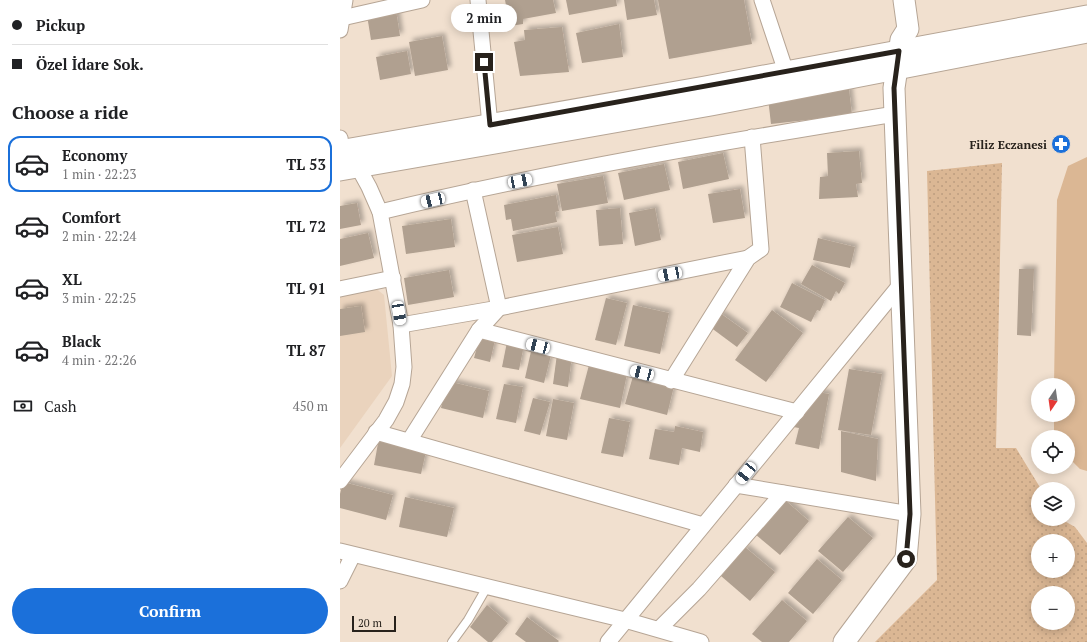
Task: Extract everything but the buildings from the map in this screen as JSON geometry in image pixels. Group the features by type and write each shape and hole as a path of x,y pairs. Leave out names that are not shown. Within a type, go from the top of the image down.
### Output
{"main road":[{"path":"890,0 894,31 899,53"},
{"path":"844,642 906,559 910,514 894,88 899,53 908,30 904,0"},
{"path":"344,155 490,125 899,53 1087,16"},
{"path":"344,155 711,105 899,53 1087,32"}],"street":[{"path":"345,0 341,24 422,0"},
{"path":"478,0 490,125"},
{"path":"762,0 786,72"},
{"path":"380,212 473,190 752,137 895,114"},
{"path":"671,381 748,258 761,249 752,137"},
{"path":"340,481 386,420 396,402 402,384 404,367 401,325 380,212 370,187 344,155"},
{"path":"473,190 499,308"},
{"path":"401,325 499,308 748,258"},
{"path":"340,290 392,278"},
{"path":"608,642 901,284"},
{"path":"409,441 479,330 499,308"},
{"path":"479,330 671,381 797,412"},
{"path":"376,432 703,525"},
{"path":"736,485 910,514"},
{"path":"659,629 699,589 783,493"},
{"path":"340,580 346,553 625,620 701,642"}],"lane":[{"path":"452,642 468,620 486,587"}],"shaded area":[{"path":"1087,157 1087,471 1080,469 1075,464 1075,430 1054,430 1054,422 1075,422 1075,378 1054,378 1057,200 1068,166"},
{"path":"1002,163 996,448 1016,448 1037,482 1031,482 1031,526 1073,526 1087,543 1087,642 875,642 937,580 927,171"},
{"path":"374,287 384,295 392,376 340,448 340,297"}],"place":[{"name":"Filiz Eczanesi","path":"1061,144"}],"route":[{"path":"484,62 490,125 899,51 894,88 910,514 906,559"}]}
